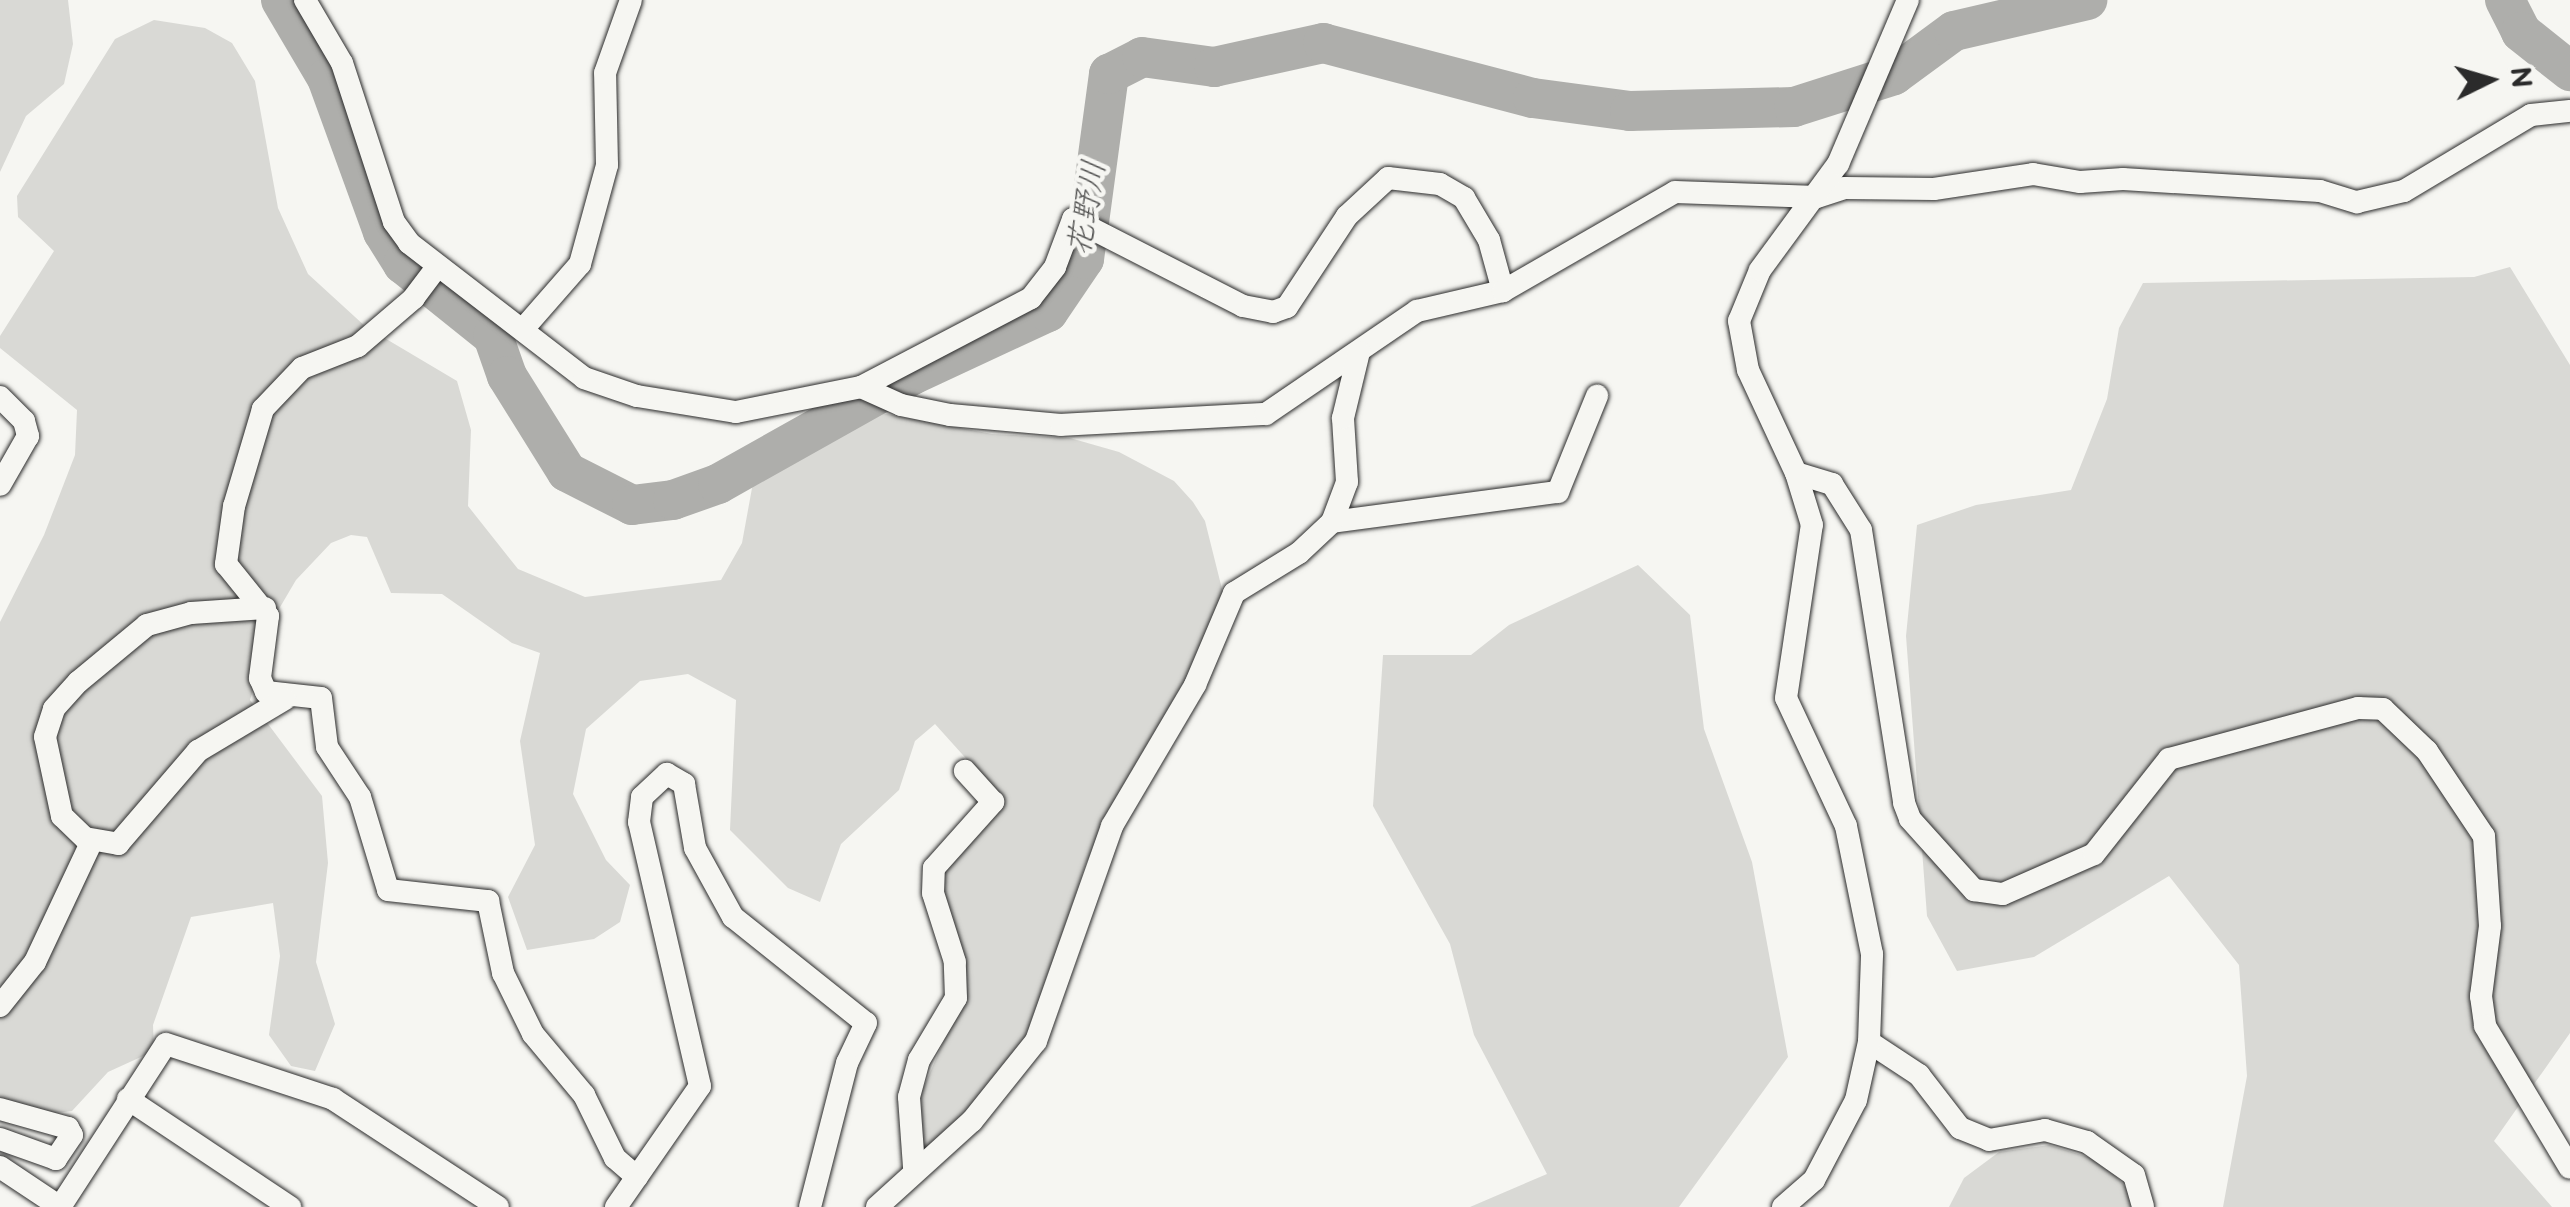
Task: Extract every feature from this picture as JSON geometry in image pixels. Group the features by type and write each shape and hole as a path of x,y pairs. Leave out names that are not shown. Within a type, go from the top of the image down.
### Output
{"street":[{"path":"305,0 342,63 394,222 437,267 524,328 584,378 637,396 736,412 861,387 1031,298 1055,266 1073,219 1243,306 1273,312 1287,307 1348,216 1392,177 1440,184 1464,198 1488,240 1504,292"},
{"path":"524,328 580,264 607,165 605,73 630,0"},
{"path":"1783,1207 1814,1180 1856,1100 1869,1042 1872,954 1860,876 1846,826 1786,698 1786,669 1812,556 1812,525 1796,473 1748,370 1739,321 1760,270 1817,197 1862,110 1908,0"},
{"path":"861,387 900,404 1061,425 1266,414 1417,311 1504,292 1675,192 1817,197 1845,188 1934,189 2033,174 2080,182 2123,179 2320,191 2357,202 2404,191 2531,115 2570,111"},
{"path":"437,267 419,291 358,346 302,368 256,419 225,552 232,573 265,608 260,678 266,692 285,699 321,698 328,747 360,797 388,890 488,901 493,909 498,956 533,1034 584,1095 614,1158 637,1177"},
{"path":"877,1207 914,1167 972,1121 1036,1042 1112,826 1195,686 1234,593 1299,553 1332,522 1347,482 1343,418 1358,352"},
{"path":"0,396 24,421 28,436 0,484"},
{"path":"1332,522 1558,492 1596,396"},
{"path":"1796,473 1832,484 1861,530 1904,803 1910,819 1974,890 2003,894 2094,854 2169,759 2358,708 2383,709 2428,751 2484,836 2490,926 2481,996 2485,1026 2570,1168"},
{"path":"265,608 191,613 148,625 54,710 45,737 62,816 92,841 118,844 198,750 285,699"},
{"path":"914,1167 909,1097 919,1060 956,998 955,962 932,893 934,868 993,802 965,771"},
{"path":"616,1207 700,1086 639,822 642,797 667,774 684,784 695,848 733,917 866,1023 847,1062 810,1207"},
{"path":"0,1006 34,962 92,841"},
{"path":"1869,1042 1919,1075 1960,1128 1989,1140 2045,1130 2087,1142 2134,1175 2143,1207"},
{"path":"0,1167 60,1207 166,1044 334,1099 498,1207"},
{"path":"128,1099 290,1207"},
{"path":"0,1109 68,1128 72,1135 56,1159 0,1138"}],"shaded area":[{"path":"0,0 68,0 73,44 64,84 26,116 0,172"},
{"path":"154,20 205,28 232,43 255,81 278,208 308,274 366,327 457,381 471,430 468,506 518,569 585,597 721,580 742,543 756,466 815,419 871,411 992,434 1070,438 1119,452 1174,481 1193,502 1205,521 1225,601 1191,678 1086,863 1030,1034 993,1091 925,1149 917,1138 919,1098 962,999 941,921 941,872 998,794 935,724 915,741 899,790 841,844 820,902 788,888 730,830 736,700 688,674 640,681 586,729 573,794 606,860 630,885 620,922 594,939 527,950 508,897 535,845 520,741 540,653 512,643 442,594 391,593 367,537 351,535 331,543 296,580 276,614 250,700 322,796 328,863 316,962 335,1024 315,1071 291,1066 269,1035 280,956 273,903 191,917 153,1025 154,1051 108,1072 72,1111 40,1115 0,1101 0,622 44,535 75,455 77,410 0,348 0,336 54,251 18,217 17,196 115,39"},
{"path":"2510,267 2570,365 2570,1033 2494,1141 2552,1207 2223,1207 2247,1076 2239,965 2169,876 2034,957 1957,971 1927,916 1906,636 1917,525 1976,505 2071,490 2107,399 2119,328 2143,283 2474,277"},
{"path":"1638,565 1690,615 1704,729 1752,862 1788,1057 1679,1207 1470,1207 1547,1174 1474,1035 1450,944 1373,806 1383,655 1471,655 1509,625"},
{"path":"2049,1145 2104,1162 2128,1190 2133,1207 1949,1207 1964,1178 1999,1152"}],"waterway":[{"name":"花野川","path":"281,0 327,78 383,232 403,264 493,336 507,376 567,472 632,505 673,500 718,484 912,375 1048,312 1084,259 1109,74 1142,57 1214,67 1323,43 1533,98 1630,111 1794,107 1894,75 1954,31 2087,0"},
{"name":"花野川","path":"2505,0 2521,32 2570,71"}]}
